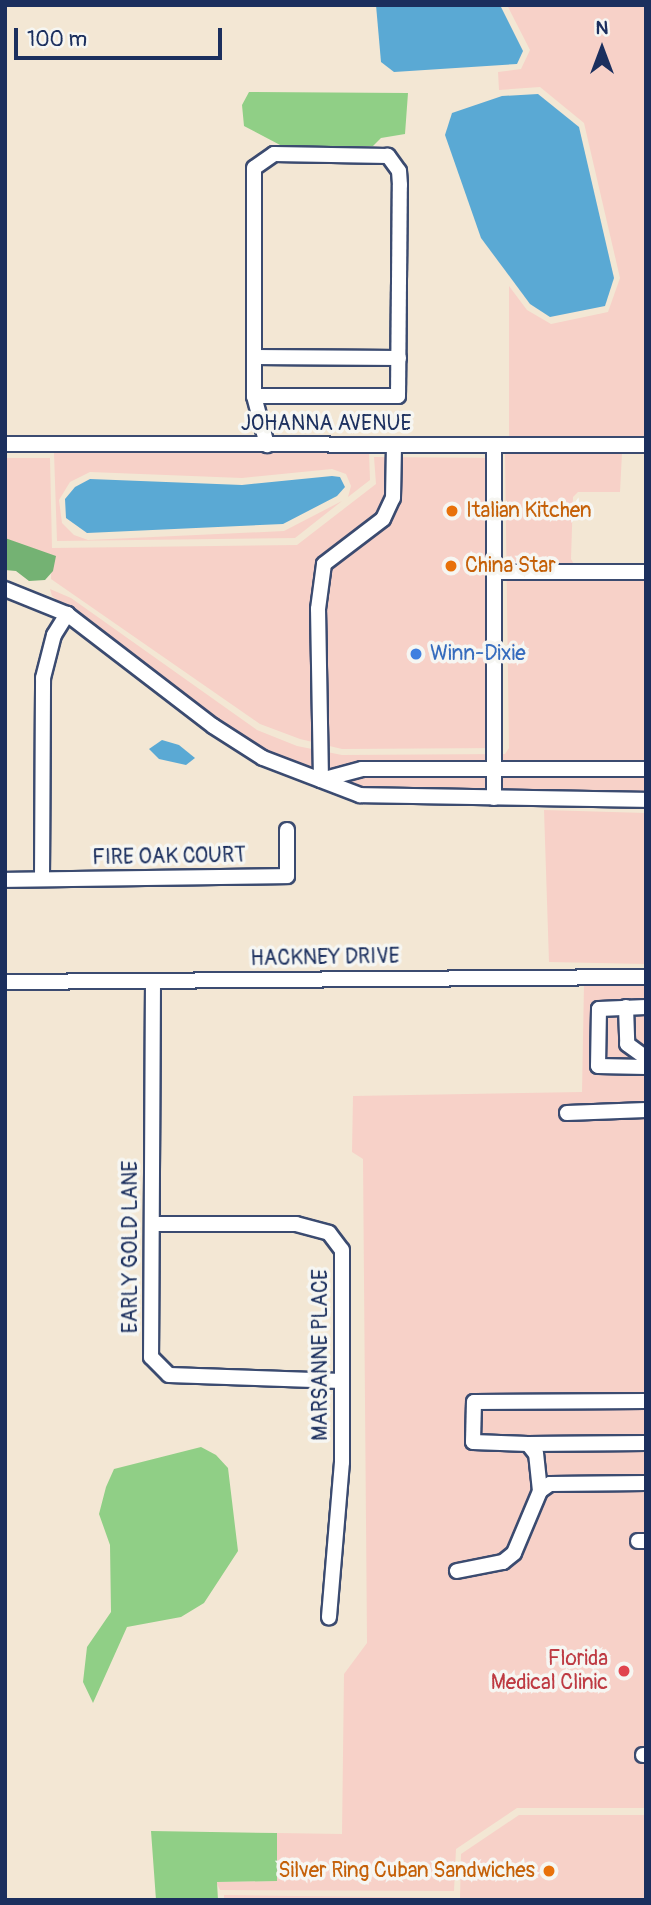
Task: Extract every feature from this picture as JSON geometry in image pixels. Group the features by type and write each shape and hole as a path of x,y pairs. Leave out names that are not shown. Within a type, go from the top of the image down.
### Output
{"street":[{"path":"254,396 398,396 399,172 388,156 274,153 259,160 251,178 254,396 267,445"},
{"path":"254,357 398,358"},
{"name":"JOHANNA AVENUE","path":"5,444 646,445"},
{"path":"321,780 318,609 324,564 383,519 393,498 394,445"},
{"path":"494,445 494,797"},
{"path":"495,572 646,572"},
{"path":"5,589 67,614 226,734 263,758 360,794 646,800"},
{"path":"42,879 43,678 54,635 67,614"},
{"path":"321,780 362,769 646,769"},
{"name":"FIRE OAK COURT","path":"5,880 288,876 287,830"},
{"name":"HACKNEY DRIVE","path":"5,982 525,975 646,977"},
{"name":"EARLY GOLD LANE","path":"153,981 151,1357 169,1375 342,1381"},
{"path":"626,1007 627,1044 646,1058"},
{"path":"646,1007 599,1009 598,1066 646,1067"},
{"path":"566,1113 646,1110"},
{"name":"MARSANNE PLACE","path":"152,1224 296,1224 329,1233 342,1250 342,1462 329,1617"},
{"path":"646,1401 474,1402 473,1442 646,1443"},
{"path":"457,1571 503,1562 514,1553 540,1491 536,1454 528,1444"},
{"path":"540,1491 562,1482 646,1482"}],"shaded area":[{"path":"507,5 646,5 646,437 509,437 509,286 527,310 551,324 608,312 620,278 584,123 540,87 499,90 498,72 521,69 530,50"},
{"path":"54,453 369,453 370,480 348,497 351,486 346,474 332,469 242,478 90,472 70,482 59,500 62,523 74,535 88,540 284,531 342,501 295,538 57,541"},
{"path":"505,453 622,453 620,492 578,492 573,497 571,559 575,566 646,567 646,761 367,760 321,772 266,751 217,719 52,596 50,589 71,598 257,730 297,746 342,755 505,754 509,748"},
{"path":"374,457 501,458 503,748 342,749 300,739 260,724 51,579 51,564 5,556 5,458 50,458 52,548 297,545 376,484"},
{"path":"363,777 646,777 646,792 362,786 347,781"},
{"path":"544,810 646,813 646,964 549,962"},
{"path":"584,984 646,985 646,1808 517,1808 456,1849 454,1891 220,1890 216,1882 277,1881 277,1833 342,1834 344,1674 367,1643 363,1159 352,1152 353,1096 582,1092"},
{"path":"519,1815 646,1815 646,1900 224,1900 224,1895 460,1898 461,1854"}],"green space":[{"path":"249,92 408,93 405,134 381,138 373,146 282,146 244,126 242,105"},
{"path":"5,538 56,556 53,571 45,580 29,581 16,571 5,570"},
{"path":"201,1447 216,1455 228,1468 238,1551 204,1603 181,1617 127,1627 93,1703 83,1682 87,1647 111,1612 110,1545 99,1514 106,1487 114,1469"},
{"path":"151,1831 277,1833 277,1881 217,1882 218,1900 156,1900"}],"water":[{"path":"376,5 500,5 523,51 517,64 394,72 381,62"},
{"path":"538,94 579,127 614,278 605,306 550,317 530,304 481,238 445,135 452,113 502,96"},
{"path":"340,477 345,487 337,496 283,524 87,533 66,518 65,499 75,487 90,479 242,485"},
{"path":"162,740 179,745 195,758 186,765 159,759 149,749"}],"place":[{"name":"Italian Kitchen","path":"452,511"},
{"name":"China Star","path":"451,566"},
{"name":"Winn-Dixie","path":"416,654"},
{"name":"Florida Medical Clinic","path":"624,1671"},
{"name":"Silver Ring Cuban Sandwiches","path":"549,1871"}]}
